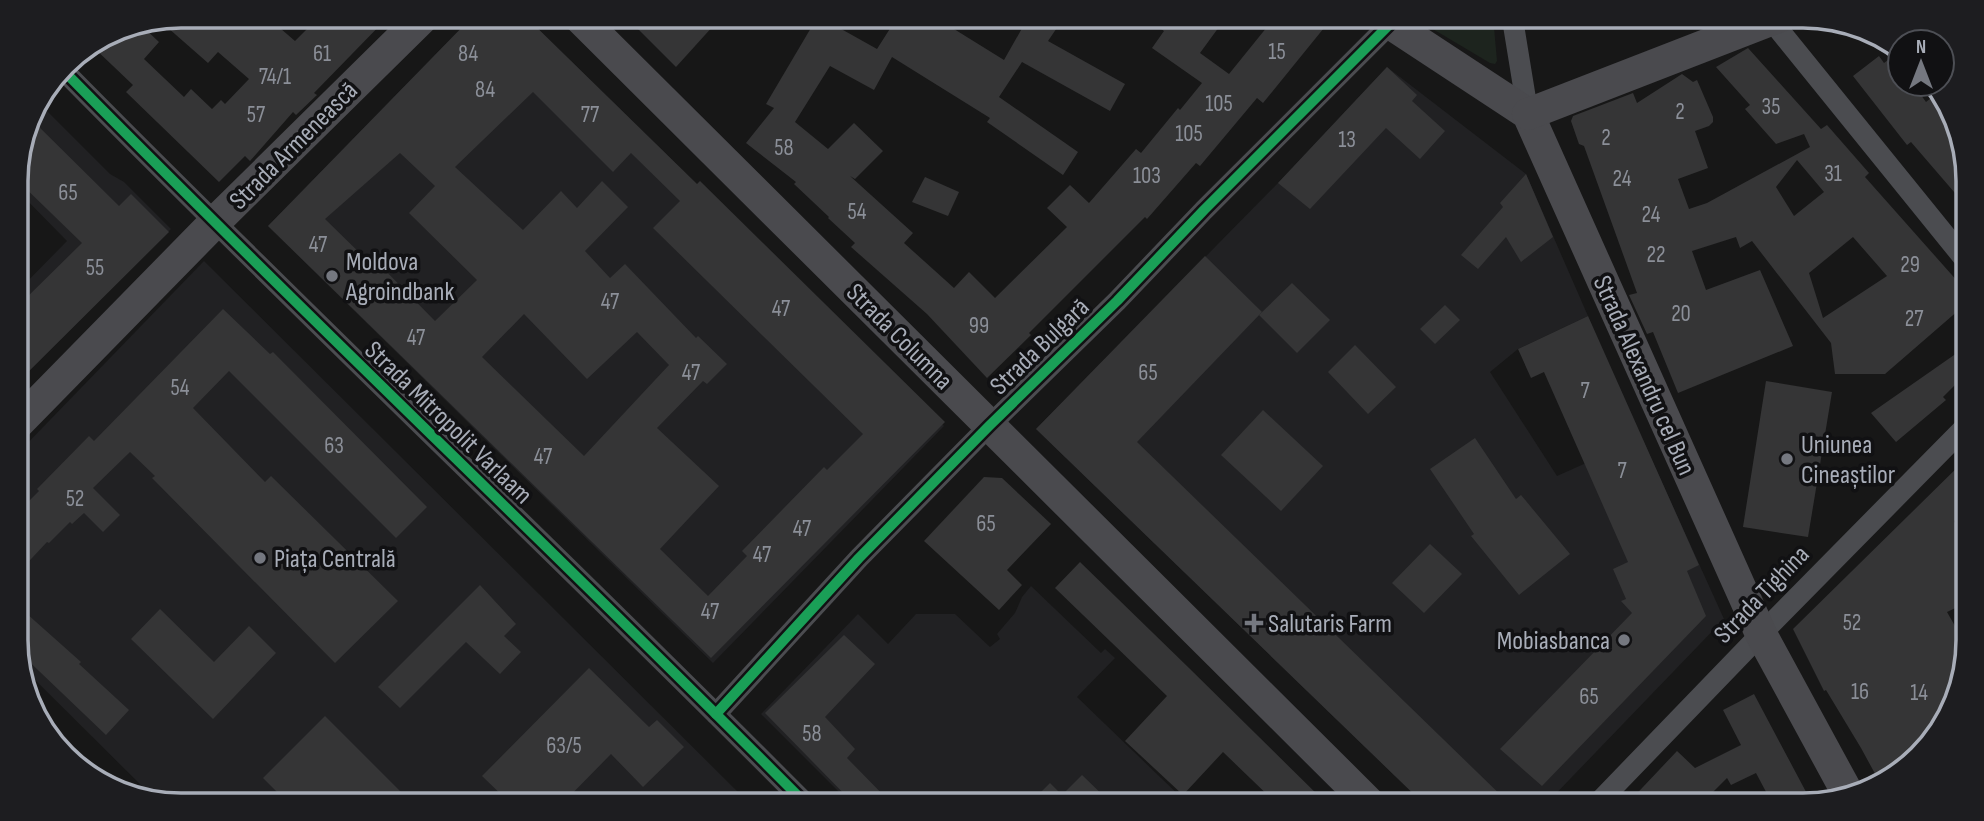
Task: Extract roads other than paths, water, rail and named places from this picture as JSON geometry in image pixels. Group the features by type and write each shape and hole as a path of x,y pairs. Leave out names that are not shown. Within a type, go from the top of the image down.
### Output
{"main road":[{"name":"Strada Armenească","path":"28,413 214,223 412,28"},
{"name":"Strada Columna","path":"590,28 1359,793"},
{"path":"1402,28 1528,114 1750,28"},
{"name":"Strada Alexandru cel Bun","path":"1528,114 1760,634 1844,787"}],"street":[{"name":"Strada Bulgară","path":"716,714 859,558 1117,301 1380,28"},
{"path":"1514,28 1528,114"},
{"path":"1784,28 1956,248"},
{"name":"Strada Mitropolit Varlaam","path":"70,77 214,223 795,793"},
{"name":"Strada Tighina","path":"1608,793 1760,634 1956,437"}],"place":[{"name":"Moldova Agroindbank","path":"332,276"},
{"name":"Uniunea Cineaștilor","path":"1787,459"},
{"name":"Piața Centrală","path":"260,558"},
{"name":"Salutaris Farm","path":"1254,623"},
{"name":"Mobiasbanca","path":"1624,640"}]}
